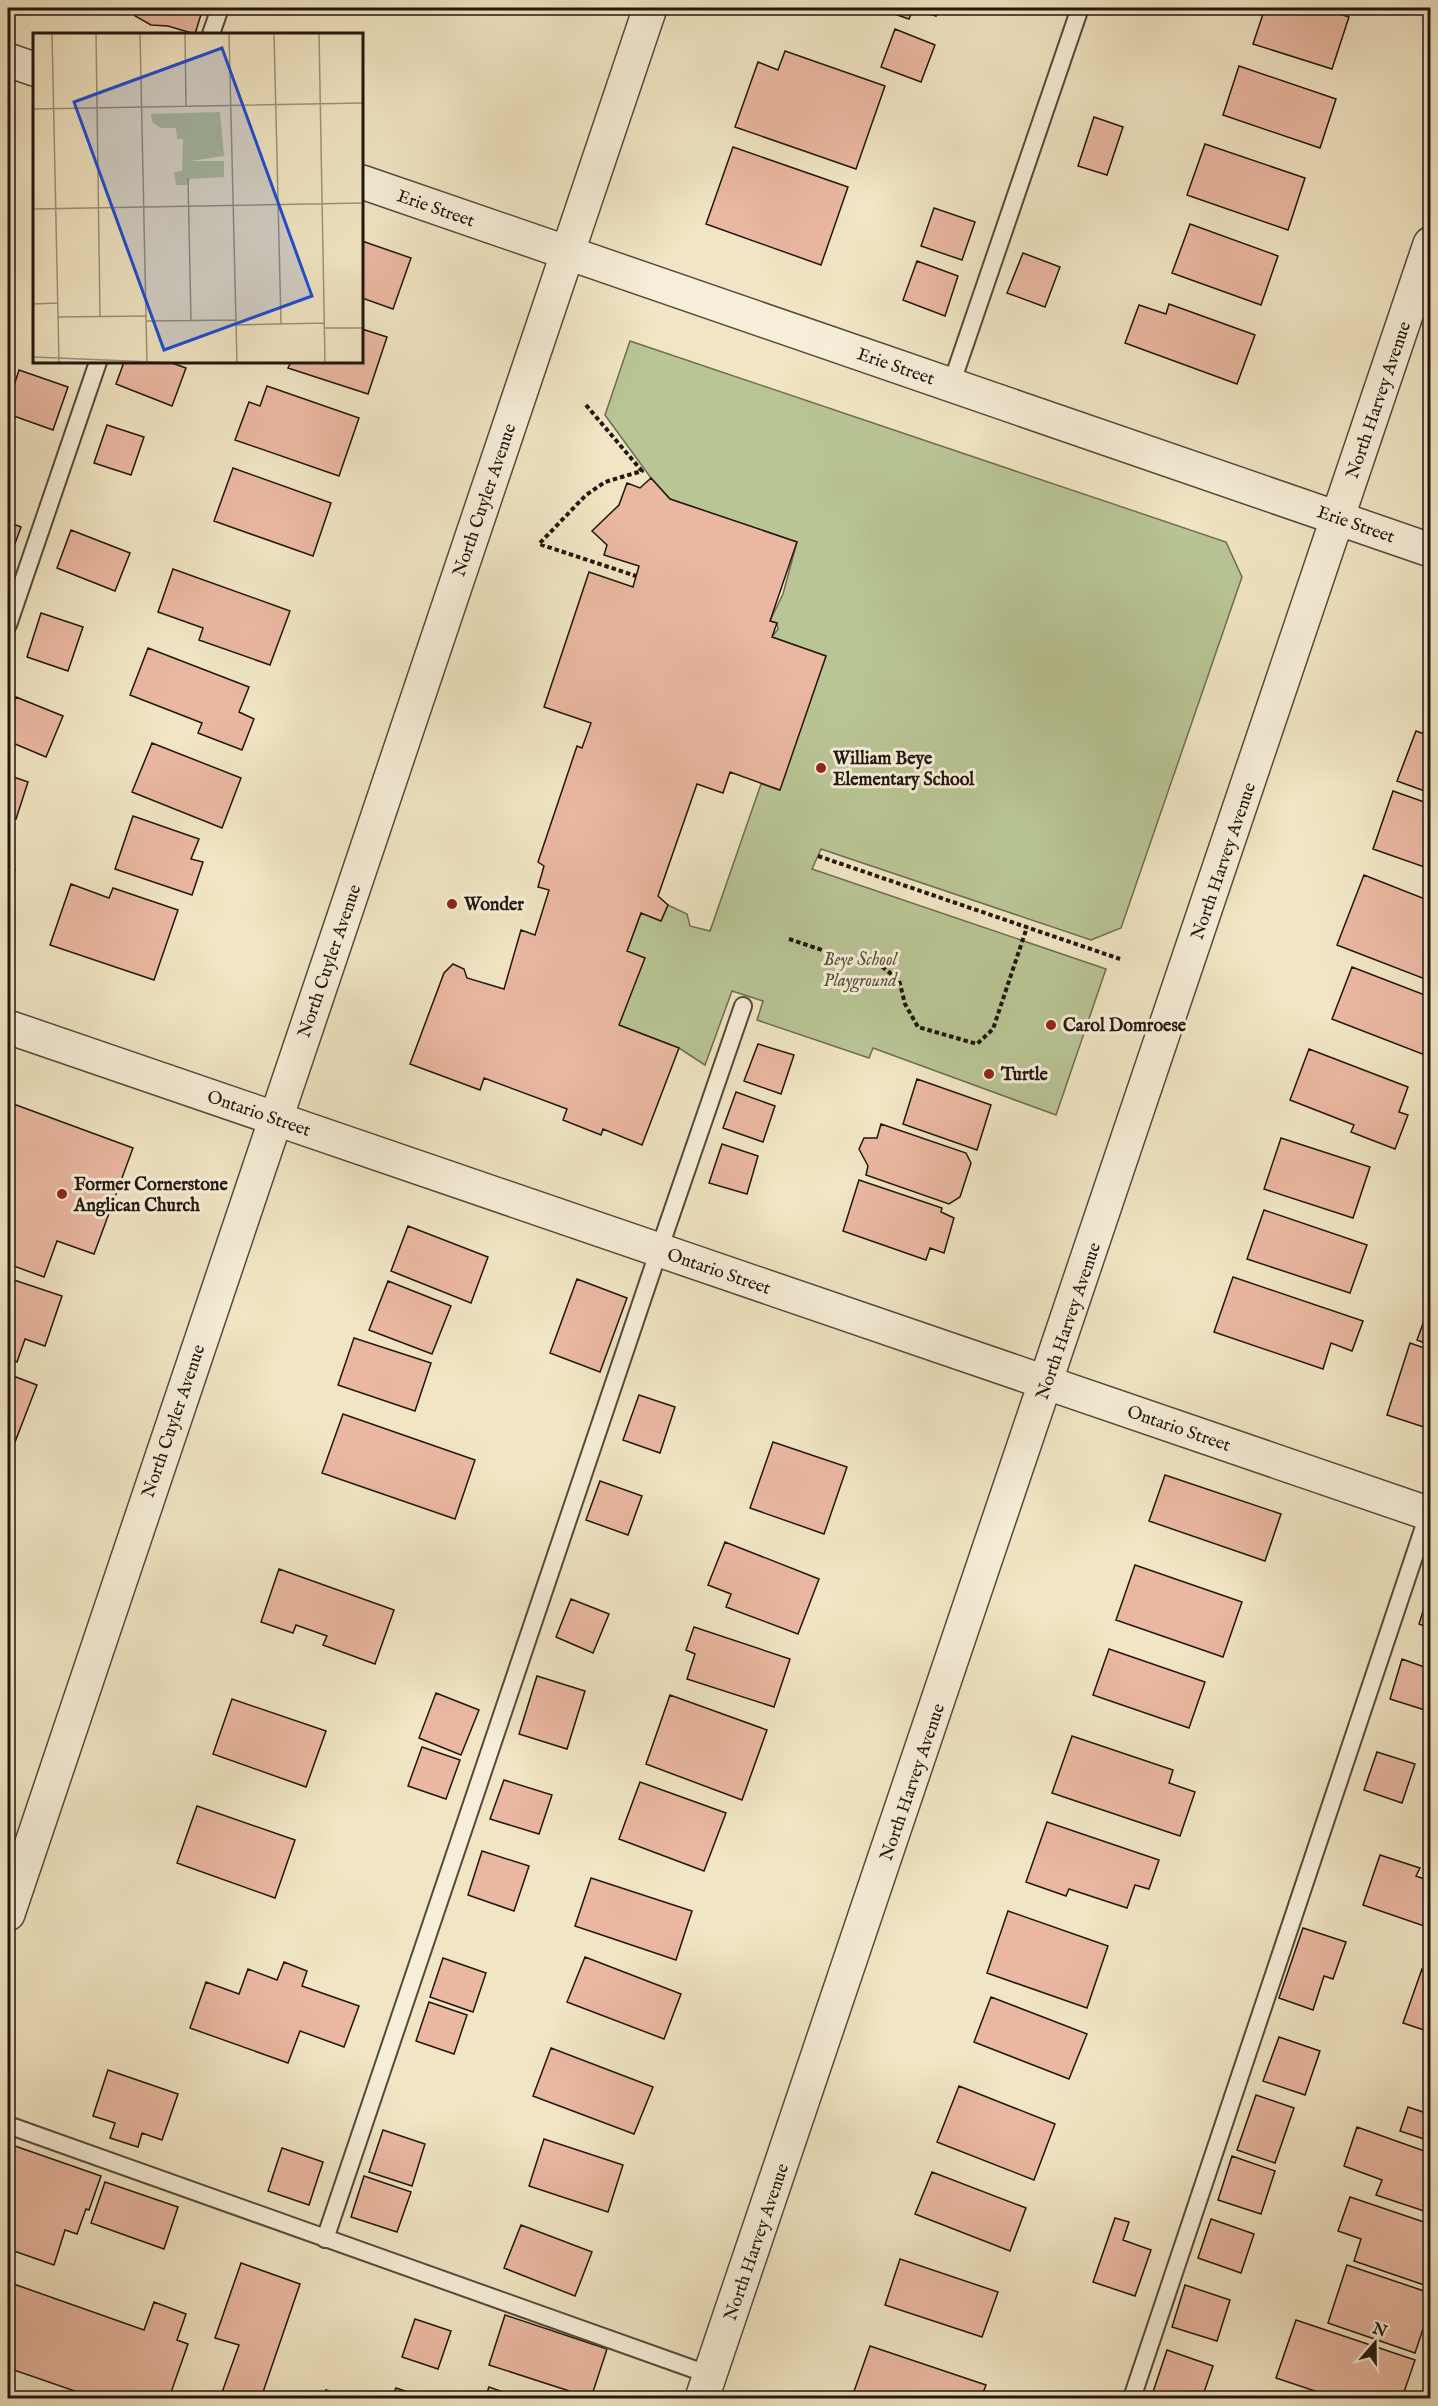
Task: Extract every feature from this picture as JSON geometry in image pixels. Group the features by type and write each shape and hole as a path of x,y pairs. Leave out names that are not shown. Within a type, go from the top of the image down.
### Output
{"street":[{"name":"North Cuyler Avenue","path":"8,1914 650,8"},
{"path":"8,60 33,69"},
{"name":"Erie Street","path":"363,182 1431,550"},
{"name":"North Harvey Avenue","path":"706,2387 1431,244"},
{"name":"Ontario Street","path":"8,1027 1430,1512"}],"lane":[{"path":"211,33 220,8"},
{"path":"951,385 1080,8"},
{"path":"8,625 98,363"},
{"path":"325,2239 658,1250 743,1006"},
{"path":"1132,2398 1430,1512"},
{"path":"8,2125 325,2239 706,2387"}],"path":[{"path":"586,405 642,471 605,482 586,495 539,544 636,576"},
{"path":"818,856 1120,959"},
{"path":"789,939 846,958 880,965 899,980 905,1004 918,1027 977,1044 993,1029 1027,927"}],"green space":[{"name":"Beye School Playground","path":"630,341 1226,542 1242,577 1121,928 1091,940 821,849 812,869 1106,969 1056,1115 873,1048 869,1058 757,1020 763,1001 732,991 705,1065 679,1048 619,1025 627,951 641,913 661,921 668,905 687,914 690,926 710,931 761,784 779,790 826,656 772,637 778,629 777,623 770,621 783,594 797,542 670,499 651,478 605,415"}],"building":[{"path":"137,8 203,8 195,33 168,26 151,25 135,16"},
{"path":"877,8 939,8 936,16 913,9 909,19"},
{"path":"1265,8 1321,8 1349,17 1332,69 1253,44"},
{"path":"895,29 935,45 921,82 881,67"},
{"path":"785,51 885,86 856,169 735,127 758,62 778,70"},
{"path":"1239,66 1336,99 1320,148 1223,115"},
{"path":"1094,117 1123,127 1107,175 1078,166"},
{"path":"1205,144 1305,178 1288,230 1187,195"},
{"path":"733,147 848,187 821,265 706,224"},
{"path":"934,208 975,222 962,260 921,246"},
{"path":"1190,224 1278,256 1261,305 1172,273"},
{"path":"363,241 411,258 393,309 363,298"},
{"path":"1023,253 1060,267 1045,307 1007,293"},
{"path":"917,261 958,276 945,316 903,300"},
{"path":"1169,304 1255,335 1237,384 1125,343 1139,305 1166,314"},
{"path":"363,329 387,337 368,394 288,368 290,363 363,363"},
{"path":"124,363 172,363 186,368 172,406 116,384"},
{"path":"19,370 68,387 53,430 8,414 8,404"},
{"path":"267,386 359,418 339,476 235,440 249,402 260,406"},
{"path":"107,425 144,437 131,475 94,463"},
{"path":"233,468 331,503 313,556 214,521"},
{"name":"William Beye Elementary School","path":"651,478 670,499 797,542 770,621 777,623 772,637 826,656 780,790 730,772 723,793 697,784 658,896 668,905 661,921 641,913 627,951 645,958 619,1025 679,1048 642,1145 603,1129 601,1135 563,1120 567,1109 484,1078 480,1090 410,1064 444,973 453,964 464,969 467,978 504,989 521,930 535,935 549,890 538,887 544,866 538,862 577,746 582,748 591,723 544,707 589,572 633,587 639,566 604,555 607,545 592,531 619,505 627,483 640,488"},
{"path":"8,522 21,527 8,563"},
{"path":"71,530 130,553 115,591 57,568"},
{"path":"173,569 290,611 270,665 199,640 203,628 158,612"},
{"path":"41,613 83,627 68,671 27,657"},
{"path":"148,648 249,687 239,712 254,719 242,750 198,733 202,723 130,695"},
{"path":"16,697 63,716 46,757 8,741 8,717"},
{"path":"1416,731 1430,736 1430,793 1397,781"},
{"path":"152,743 241,778 222,828 132,792"},
{"path":"8,775 28,782 16,819 8,816"},
{"path":"1393,791 1430,804 1430,869 1373,849"},
{"path":"133,816 199,839 191,859 203,862 192,895 115,869"},
{"path":"8,867 15,869 8,890"},
{"path":"1364,875 1430,901 1430,981 1337,945"},
{"path":"71,884 109,898 113,888 178,910 154,980 50,945"},
{"path":"1352,967 1430,997 1430,1057 1332,1019"},
{"path":"758,1044 794,1055 781,1094 744,1081"},
{"path":"1309,1049 1408,1087 1399,1112 1408,1115 1395,1149 1351,1132 1354,1125 1290,1100"},
{"path":"917,1079 991,1105 977,1150 903,1124"},
{"path":"736,1092 775,1106 763,1142 723,1128"},
{"name":"Former Cornerstone Anglican Church","path":"8,1102 133,1148 94,1254 57,1241 44,1277 8,1264"},
{"path":"881,1124 966,1153 971,1163 960,1197 949,1204 866,1175 868,1166 859,1149 864,1138 877,1138"},
{"path":"1281,1138 1370,1167 1353,1218 1264,1189"},
{"path":"722,1144 758,1156 747,1194 709,1183"},
{"path":"859,1180 942,1208 941,1212 954,1218 944,1253 930,1248 926,1260 843,1231"},
{"path":"1264,1210 1367,1245 1350,1293 1247,1259"},
{"path":"408,1226 488,1257 471,1303 391,1271"},
{"path":"1233,1277 1363,1321 1352,1351 1331,1343 1323,1369 1214,1332"},
{"path":"8,1278 62,1296 45,1346 25,1339 17,1362 8,1358"},
{"path":"577,1279 627,1298 600,1372 550,1353"},
{"path":"388,1281 451,1306 432,1354 369,1330"},
{"path":"1430,1304 1430,1345 1417,1340"},
{"path":"354,1338 431,1363 415,1411 338,1385"},
{"path":"1410,1343 1430,1350 1430,1429 1387,1415"},
{"path":"8,1374 37,1385 15,1442 8,1440"},
{"path":"639,1395 675,1407 660,1453 623,1440"},
{"path":"343,1414 475,1460 455,1519 322,1473"},
{"path":"773,1442 847,1467 824,1534 750,1508"},
{"path":"1165,1475 1281,1514 1265,1561 1149,1521"},
{"path":"600,1481 642,1496 628,1535 586,1520"},
{"path":"725,1542 819,1579 798,1634 726,1607 731,1594 708,1585"},
{"path":"1135,1565 1242,1602 1223,1657 1116,1620"},
{"path":"279,1569 394,1610 375,1664 323,1645 327,1636 296,1625 293,1633 261,1622"},
{"path":"1430,1589 1430,1628 1419,1624"},
{"path":"571,1599 609,1614 593,1653 556,1637"},
{"path":"694,1627 790,1659 774,1707 687,1679 695,1654 686,1650"},
{"path":"1109,1649 1205,1682 1189,1728 1093,1695"},
{"path":"1402,1659 1430,1669 1428,1711 1390,1699"},
{"path":"537,1676 585,1691 567,1749 519,1734"},
{"path":"436,1693 479,1710 461,1755 419,1738"},
{"path":"670,1695 767,1730 742,1800 646,1764"},
{"path":"232,1699 326,1731 306,1787 213,1754"},
{"path":"1072,1736 1173,1770 1169,1783 1195,1792 1180,1836 1052,1793"},
{"path":"422,1747 460,1760 446,1799 408,1786"},
{"path":"1377,1752 1415,1764 1402,1803 1364,1790"},
{"path":"504,1780 552,1795 539,1834 490,1819"},
{"path":"640,1782 726,1813 704,1871 619,1839"},
{"path":"197,1806 295,1840 275,1898 177,1863"},
{"path":"1047,1822 1159,1860 1149,1889 1135,1885 1127,1908 1069,1889 1066,1896 1026,1882"},
{"path":"482,1851 529,1866 514,1911 468,1895"},
{"path":"1380,1855 1420,1868 1416,1876 1430,1881 1430,1928 1363,1905"},
{"path":"591,1878 692,1911 676,1960 575,1926"},
{"path":"1008,1911 1108,1946 1087,2008 987,1973"},
{"path":"1303,1928 1346,1942 1333,1979 1324,1976 1313,2010 1279,1998"},
{"path":"585,1957 681,1994 664,2039 567,2002"},
{"path":"443,1958 486,1973 473,2012 430,1997"},
{"path":"284,1962 307,1971 302,1986 359,2006 344,2047 300,2031 288,2063 190,2028 206,1982 239,1994 248,1969 277,1980"},
{"path":"1422,1969 1430,1972 1430,2032 1403,2023"},
{"path":"991,1997 1087,2034 1069,2079 974,2042"},
{"path":"429,2002 467,2015 454,2054 416,2041"},
{"path":"1279,2037 1320,2051 1305,2095 1263,2081"},
{"path":"551,2048 653,2087 634,2134 533,2096"},
{"path":"108,2070 178,2094 162,2140 142,2133 138,2147 110,2138 115,2123 93,2116"},
{"path":"959,2086 1055,2124 1034,2180 937,2142"},
{"path":"1256,2095 1294,2108 1275,2163 1237,2150"},
{"path":"1408,2107 1429,2114 1430,2111 1430,2141 1400,2131"},
{"path":"1357,2127 1430,2153 1430,2213 1376,2195 1382,2180 1344,2166"},
{"path":"383,2130 425,2144 412,2186 369,2172"},
{"path":"544,2139 623,2165 608,2212 529,2186"},
{"path":"12,2145 101,2176 89,2210 86,2209 77,2234 65,2230 54,2265 8,2249 8,2159"},
{"path":"282,2148 323,2162 309,2205 268,2191"},
{"path":"1232,2156 1275,2171 1261,2214 1218,2200"},
{"path":"932,2172 1026,2208 1010,2251 915,2214"},
{"path":"364,2176 411,2192 397,2232 351,2217"},
{"path":"105,2182 178,2207 164,2249 91,2223"},
{"path":"1350,2197 1430,2224 1430,2287 1354,2261 1361,2239 1338,2231"},
{"path":"1115,2218 1129,2222 1123,2240 1151,2250 1135,2296 1093,2282"},
{"path":"1211,2219 1254,2234 1241,2273 1198,2258"},
{"path":"521,2225 592,2252 575,2296 504,2268"},
{"path":"900,2259 998,2292 982,2337 885,2305"},
{"path":"241,2263 300,2284 261,2398 220,2398 239,2345 215,2338"},
{"path":"1347,2265 1430,2293 1430,2308 1415,2353 1328,2323"},
{"path":"8,2282 144,2330 154,2302 186,2314 177,2340 188,2344 169,2398 137,2398 119,2392 117,2398 95,2398 8,2368"},
{"path":"1185,2285 1230,2300 1217,2341 1172,2327"},
{"path":"505,2315 607,2349 591,2398 489,2365"},
{"path":"415,2319 451,2331 438,2369 402,2357"},
{"path":"1296,2320 1415,2360 1402,2398 1336,2398 1276,2378"},
{"path":"870,2346 986,2385 981,2398 852,2397"},
{"path":"1167,2350 1213,2366 1202,2398 1151,2398"},
{"path":"489,2387 520,2398 485,2398"},
{"path":"396,2388 426,2398 392,2398"},
{"path":"326,2390 349,2398 322,2398"},
{"path":"274,2392 291,2398 271,2398"},
{"path":"1295,2393 1312,2398 1294,2398"}],"place":[{"name":"William Beye Elementary School","path":"821,768"},
{"name":"Wonder","path":"452,904"},
{"name":"Carol Domroese","path":"1051,1025"},
{"name":"Turtle","path":"989,1074"},
{"name":"Former Cornerstone Anglican Church","path":"62,1194"}]}
